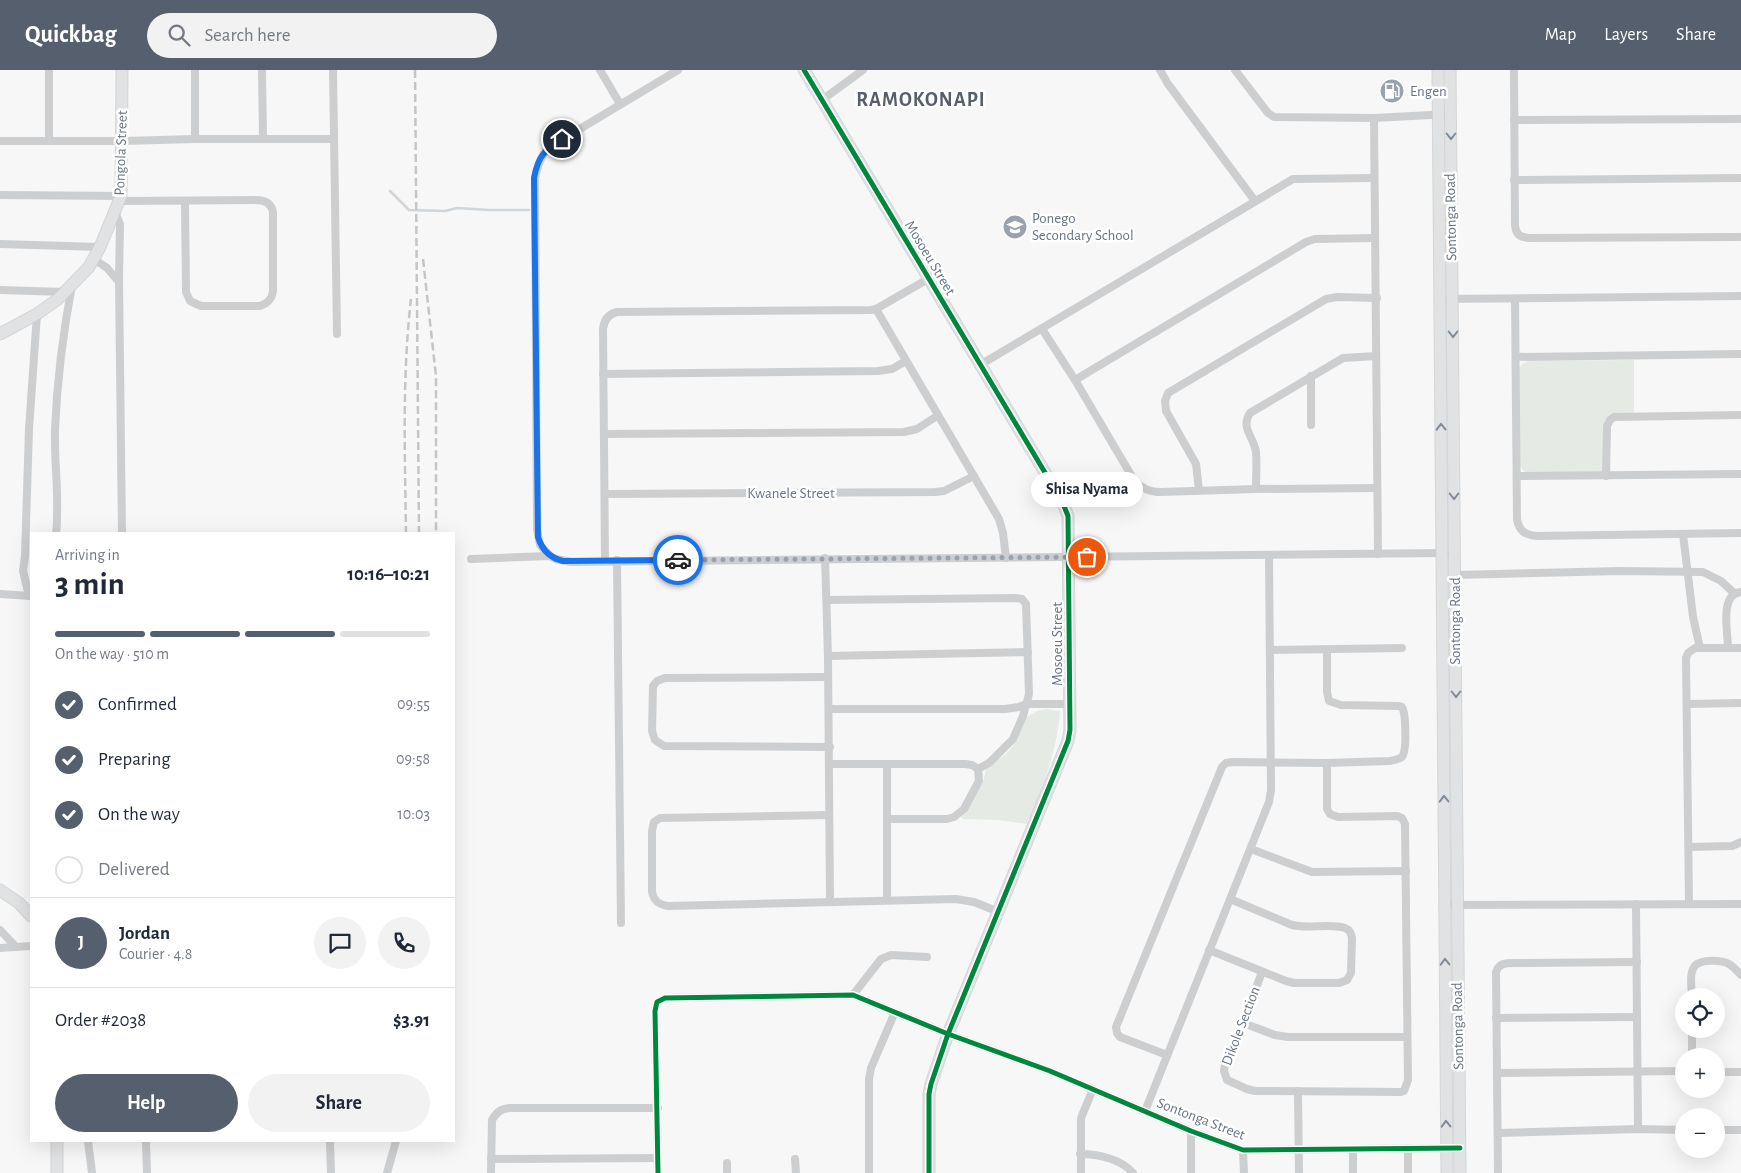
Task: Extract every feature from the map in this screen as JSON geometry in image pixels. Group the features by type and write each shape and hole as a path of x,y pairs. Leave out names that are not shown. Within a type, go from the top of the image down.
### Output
{"main road":[{"name":"Pongola Street","path":"0,334 37,314 69,289 94,259 100,247 119,203 122,141 122,70"},
{"name":"Mosoeu Street","path":"804,70 1065,507 1068,516 1070,730 1066,746 948,1034 931,1084 929,1094 929,1173"},
{"name":"Sontonga Road","path":"1438,70 1447,1173"},
{"name":"Sontonga Road","path":"1450,70 1460,1173"},
{"path":"0,890 19,903 30,915"},
{"path":"57,1142 57,1173"},
{"path":"64,1142 64,1173"}],"street":[{"path":"49,70 49,140"},
{"path":"195,70 195,139"},
{"path":"262,70 262,139"},
{"path":"333,70 336,334"},
{"path":"600,70 620,104"},
{"path":"822,100 863,70"},
{"path":"1160,70 1168,84 1255,201"},
{"path":"1235,70 1268,113 1274,117 1374,118 1450,114"},
{"path":"1514,70 1515,230 1520,236 1524,238 1741,238"},
{"path":"550,556 540,545 537,530 534,178 538,162 548,148 673,71"},
{"path":"1374,118 1378,554"},
{"path":"1514,120 1741,119"},
{"path":"0,141 334,140"},
{"path":"980,365 1289,181 1296,179 1374,178"},
{"path":"1514,180 1741,178"},
{"path":"0,195 119,203 255,200 266,202 270,205 273,213 273,291 268,303 260,306 201,306 192,303 186,292 185,202"},
{"path":"119,203 122,532"},
{"path":"1076,380 1306,242 1315,239 1375,238"},
{"path":"0,244 100,247"},
{"path":"94,259 110,270 119,282"},
{"path":"605,561 604,323 613,313 864,311 876,309 928,279"},
{"path":"0,290 69,289 63,333 55,431 58,512 56,532"},
{"path":"1439,299 1741,296"},
{"path":"1199,490 1196,464 1166,411 1165,402 1168,393 1323,300 1337,297 1377,298"},
{"path":"1516,299 1517,524 1521,531 1527,534 1741,533"},
{"path":"876,309 1001,524 1006,558"},
{"path":"0,594 30,596 23,571 29,429 37,314"},
{"path":"1042,329 1076,380 1138,485 1146,490 1155,492 1376,488"},
{"path":"1516,357 1741,354"},
{"path":"1256,489 1256,451 1246,428 1247,418 1254,410 1344,357 1376,356"},
{"path":"603,374 878,371 892,369 906,361"},
{"path":"1311,376 1311,425"},
{"path":"1606,476 1607,426 1614,417 1741,415"},
{"path":"604,434 904,432 917,429 937,416"},
{"path":"1517,476 1741,474"},
{"name":"Kwanele Street","path":"605,494 928,492 944,491 974,476"},
{"path":"1683,534 1693,617 1700,648"},
{"path":"471,559 550,556 563,561 605,561 1455,553"},
{"path":"1145,1111 1270,802 1269,555"},
{"path":"824,558 827,600 830,747 830,902"},
{"path":"617,560 621,923"},
{"path":"1455,575 1524,572 1687,572 1710,574 1738,592 1729,599 1727,604 1728,648"},
{"path":"827,600 1020,598 1024,601 1027,607 1029,694 1020,726 1013,739 990,763 978,769"},
{"path":"1270,650 1402,648"},
{"path":"1689,904 1686,658 1692,650 1700,648 1741,648"},
{"path":"1167,1056 1120,1037 1116,1030 1116,1023 1222,767 1226,763 1232,762 1327,763 1397,760 1404,752 1404,711 1400,706 1340,705 1329,701 1327,650"},
{"path":"828,656 1028,652"},
{"path":"828,677 665,678 653,686 652,731 655,740 664,746 830,747"},
{"path":"1687,704 1741,703"},
{"path":"829,709 1005,709 1026,704 1070,704"},
{"path":"1299,1173 1298,1091 1404,1091 1408,1080 1406,828 1403,819 1397,816 1338,817 1330,814 1327,809 1327,763"},
{"path":"830,764 965,764 972,765 978,769 980,778 977,785 964,809 954,817 946,819 888,819"},
{"path":"887,765 887,900"},
{"path":"829,815 660,818 654,822 652,831 652,892 656,901 659,904 668,906 887,900 963,900 999,912"},
{"path":"1689,847 1732,846 1741,842"},
{"path":"1251,849 1312,872 1406,871"},
{"name":"Dikole Section","path":"1209,950 1290,982 1344,982 1351,973 1351,933 1348,930 1292,925 1230,899"},
{"path":"1636,904 1638,1129"},
{"path":"1444,905 1741,904"},
{"path":"0,930 16,947"},
{"path":"0,948 30,946"},
{"path":"658,1173 655,1011 657,1002 660,999 853,995 881,959 891,955 927,957"},
{"path":"1498,1173 1496,972 1498,967 1502,964 1637,962"},
{"path":"1692,988 1692,971 1697,964 1703,962 1726,963 1741,975"},
{"name":"Dikole Section","path":"1262,972 1225,1064 1224,1071 1227,1080 1247,1089 1256,1091 1298,1091"},
{"name":"Sontonga Street","path":"853,995 948,1034 1050,1071 1191,1131 1243,1150 1460,1148"},
{"path":"869,1173 869,1079 871,1068 895,1012"},
{"path":"1496,1018 1637,1017"},
{"path":"1243,1023 1275,1035 1288,1037 1407,1037"},
{"path":"1497,1073 1675,1071"},
{"path":"1725,1072 1741,1072"},
{"path":"1081,1173 1082,1118 1093,1089"},
{"path":"491,1173 492,1120 501,1109 658,1108"},
{"path":"1498,1133 1675,1130"},
{"path":"1725,1130 1741,1130"},
{"path":"1191,1131 1191,1173"},
{"path":"88,1142 92,1173"},
{"path":"146,1142 147,1173"},
{"path":"330,1142 331,1173"},
{"path":"387,1173 396,1142"},
{"path":"1408,1148 1408,1173"},
{"path":"1353,1149 1354,1173"},
{"path":"1243,1150 1244,1173"},
{"path":"1080,1154 1103,1157 1125,1165 1133,1173"},
{"path":"492,1159 658,1158"},
{"path":"795,1159 796,1173"},
{"path":"727,1163 728,1173"}],"shaded area":[{"path":"1634,360 1634,413 1617,414 1606,420 1603,430 1602,472 1526,473 1519,465 1519,369 1522,364 1529,361"},
{"path":"1046,709 1060,711 1056,741 1028,824 998,820 963,819 961,817 983,783 986,769 1007,753 1016,742 1027,717 1037,711"}],"waterway":[{"path":"390,191 409,210 445,211 457,208 529,210"}],"railway":[{"path":"415,70 419,532"},
{"path":"423,259 436,376 436,532"},
{"path":"406,532 405,387 411,299"}],"cycle path":[{"path":"804,70 1062,501 1068,516 1070,730 1068,741 948,1034 931,1084 929,1094 929,1173"},
{"path":"658,1173 655,1011 657,1002 665,998 853,995 948,1034 1050,1071 1191,1131 1243,1150 1460,1148"}],"way so far":[{"path":"678,560 1087,557"}],"place":[{"name":"Engen","path":"1392,91"},
{"name":"Ponego Secondary School","path":"1015,227"},
{"name":"Shisa Nyama","path":"1087,557"}],"district":[{"name":"RAMOKONAPI","path":"921,100"}],"route":[{"path":"562,139 544,151 538,162 534,178 537,530 540,545 550,556 571,562 678,560"}]}
